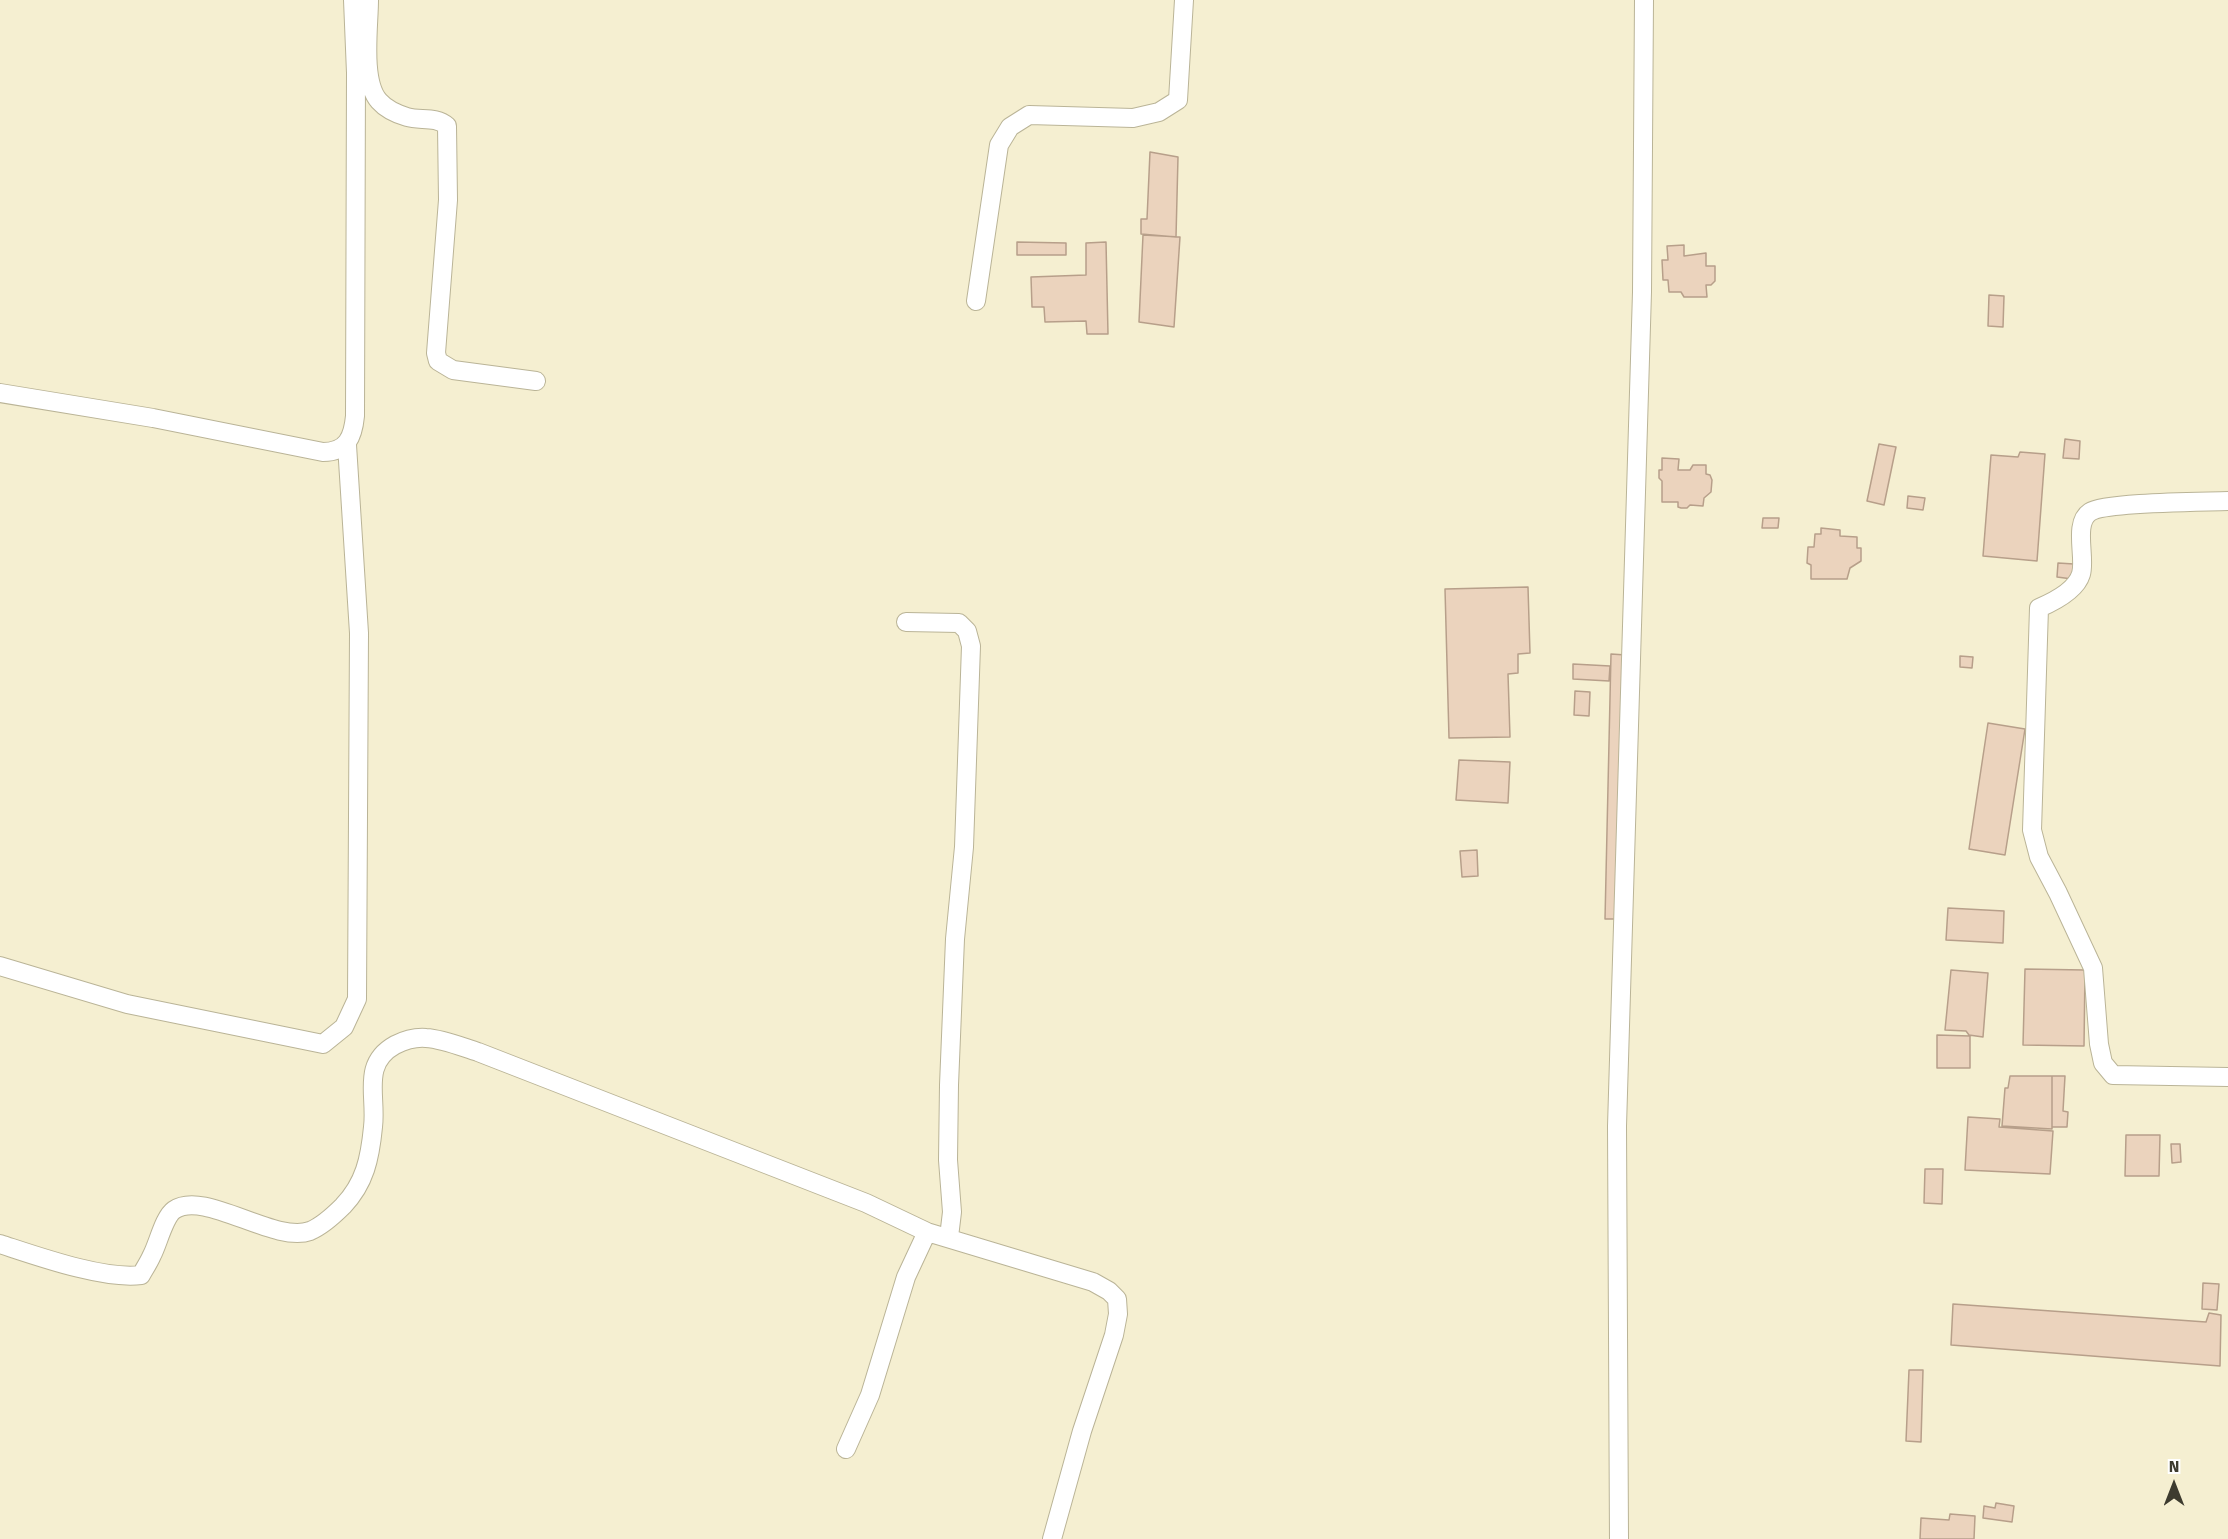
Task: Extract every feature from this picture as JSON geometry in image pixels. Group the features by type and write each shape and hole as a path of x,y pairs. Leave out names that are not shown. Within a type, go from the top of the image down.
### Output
{"street":[{"path":"0,966 127,1004 323,1044 344,1027 357,999 359,633 347,445 352,435 355,416 356,73 353,0"},
{"path":"369,0 369,81 379,101 401,115 438,121 447,126 448,200 436,353 438,362 453,370 536,381"},
{"path":"976,302 999,145 1010,127 1029,115 1133,118 1159,112 1178,100 1184,0"},
{"path":"1619,1539 1617,1126 1642,292 1644,0"},
{"path":"0,393 153,418 323,452 336,451 347,445"},
{"path":"2228,501 2108,507 2089,512 2081,523 2081,575 2063,597 2039,608 2032,830 2038,857 2058,892 2093,968 2099,1044 2103,1063 2113,1075 2228,1077"},
{"path":"906,622 959,623 967,631 970,646 964,847 955,939 949,1085 948,1160 952,1212 949,1237"},
{"path":"0,1244 52,1260 128,1277 141,1275 172,1211 180,1208 192,1206 207,1208 285,1232 310,1231 334,1215 356,1192 363,1179 374,1126 372,1076 378,1059 388,1049 403,1041 428,1038 489,1056 866,1203 927,1232 1094,1282 1109,1291 1116,1299 1118,1314 1114,1335 1085,1421 1052,1539"},
{"path":"846,1449 870,1395 906,1277 927,1232"}],"building":[{"path":"1150,152 1178,157 1176,237 1141,234 1141,219 1147,219"},
{"path":"1143,235 1180,237 1174,327 1139,322"},
{"path":"1017,242 1066,243 1066,255 1017,255"},
{"path":"1106,242 1108,334 1087,334 1086,321 1045,322 1044,307 1032,307 1031,277 1086,275 1086,243"},
{"path":"1684,245 1684,256 1706,253 1706,266 1715,266 1715,281 1711,285 1706,285 1707,297 1684,297 1681,292 1669,292 1668,280 1663,280 1662,260 1668,260 1667,246"},
{"path":"1989,295 2004,296 2003,327 1988,326"},
{"path":"2065,439 2080,441 2079,459 2063,458"},
{"path":"1879,444 1896,447 1884,505 1867,501"},
{"path":"2020,452 2045,454 2037,561 1983,556 1991,455 2018,457"},
{"path":"1662,458 1679,459 1678,470 1690,470 1693,465 1706,465 1706,474 1710,475 1712,480 1711,492 1704,498 1703,506 1690,505 1687,508 1681,508 1678,507 1678,502 1662,502 1662,481 1659,478 1659,470 1662,470"},
{"path":"1908,496 1925,498 1923,510 1907,508"},
{"path":"1763,518 1779,518 1778,528 1762,528"},
{"path":"1821,528 1840,530 1840,536 1857,537 1857,548 1861,548 1861,561 1850,568 1847,579 1811,579 1811,565 1807,563 1808,547 1814,547 1815,534 1821,534"},
{"path":"2058,563 2074,564 2072,579 2057,577"},
{"path":"1528,587 1530,653 1518,654 1518,673 1508,674 1510,737 1449,738 1445,589"},
{"path":"1611,654 1626,655 1620,919 1605,919"},
{"path":"1960,656 1973,657 1972,668 1960,667"},
{"path":"1573,664 1610,666 1609,681 1573,679"},
{"path":"1575,691 1590,692 1589,716 1574,715"},
{"path":"1988,723 2025,729 2005,855 1969,849"},
{"path":"1459,760 1510,762 1508,803 1456,800"},
{"path":"1477,850 1478,876 1462,877 1460,851"},
{"path":"1948,908 2004,911 2003,943 1946,940"},
{"path":"2025,969 2085,970 2084,1046 2023,1045"},
{"path":"1951,970 1988,973 1983,1037 1969,1035 1966,1031 1945,1030"},
{"path":"1937,1035 1970,1036 1970,1068 1937,1068"},
{"path":"2010,1076 2052,1076 2052,1129 2002,1126 2005,1088 2008,1088"},
{"path":"2052,1076 2065,1076 2063,1111 2068,1112 2067,1127 2052,1127"},
{"path":"1968,1117 2000,1119 1999,1127 2053,1131 2050,1174 1965,1170"},
{"path":"2126,1135 2160,1135 2159,1176 2125,1176"},
{"path":"2171,1144 2180,1144 2181,1162 2172,1163"},
{"path":"1925,1169 1943,1169 1942,1204 1924,1203"},
{"path":"2203,1283 2219,1284 2217,1310 2202,1309"},
{"path":"1953,1304 2206,1322 2209,1313 2221,1315 2220,1366 1951,1345"},
{"path":"1909,1370 1923,1370 1921,1442 1906,1441"},
{"path":"1996,1503 2014,1506 2012,1522 1983,1518 1984,1506 1995,1508"},
{"path":"1950,1514 1975,1516 1974,1539 1920,1539 1921,1518 1949,1520"}]}
